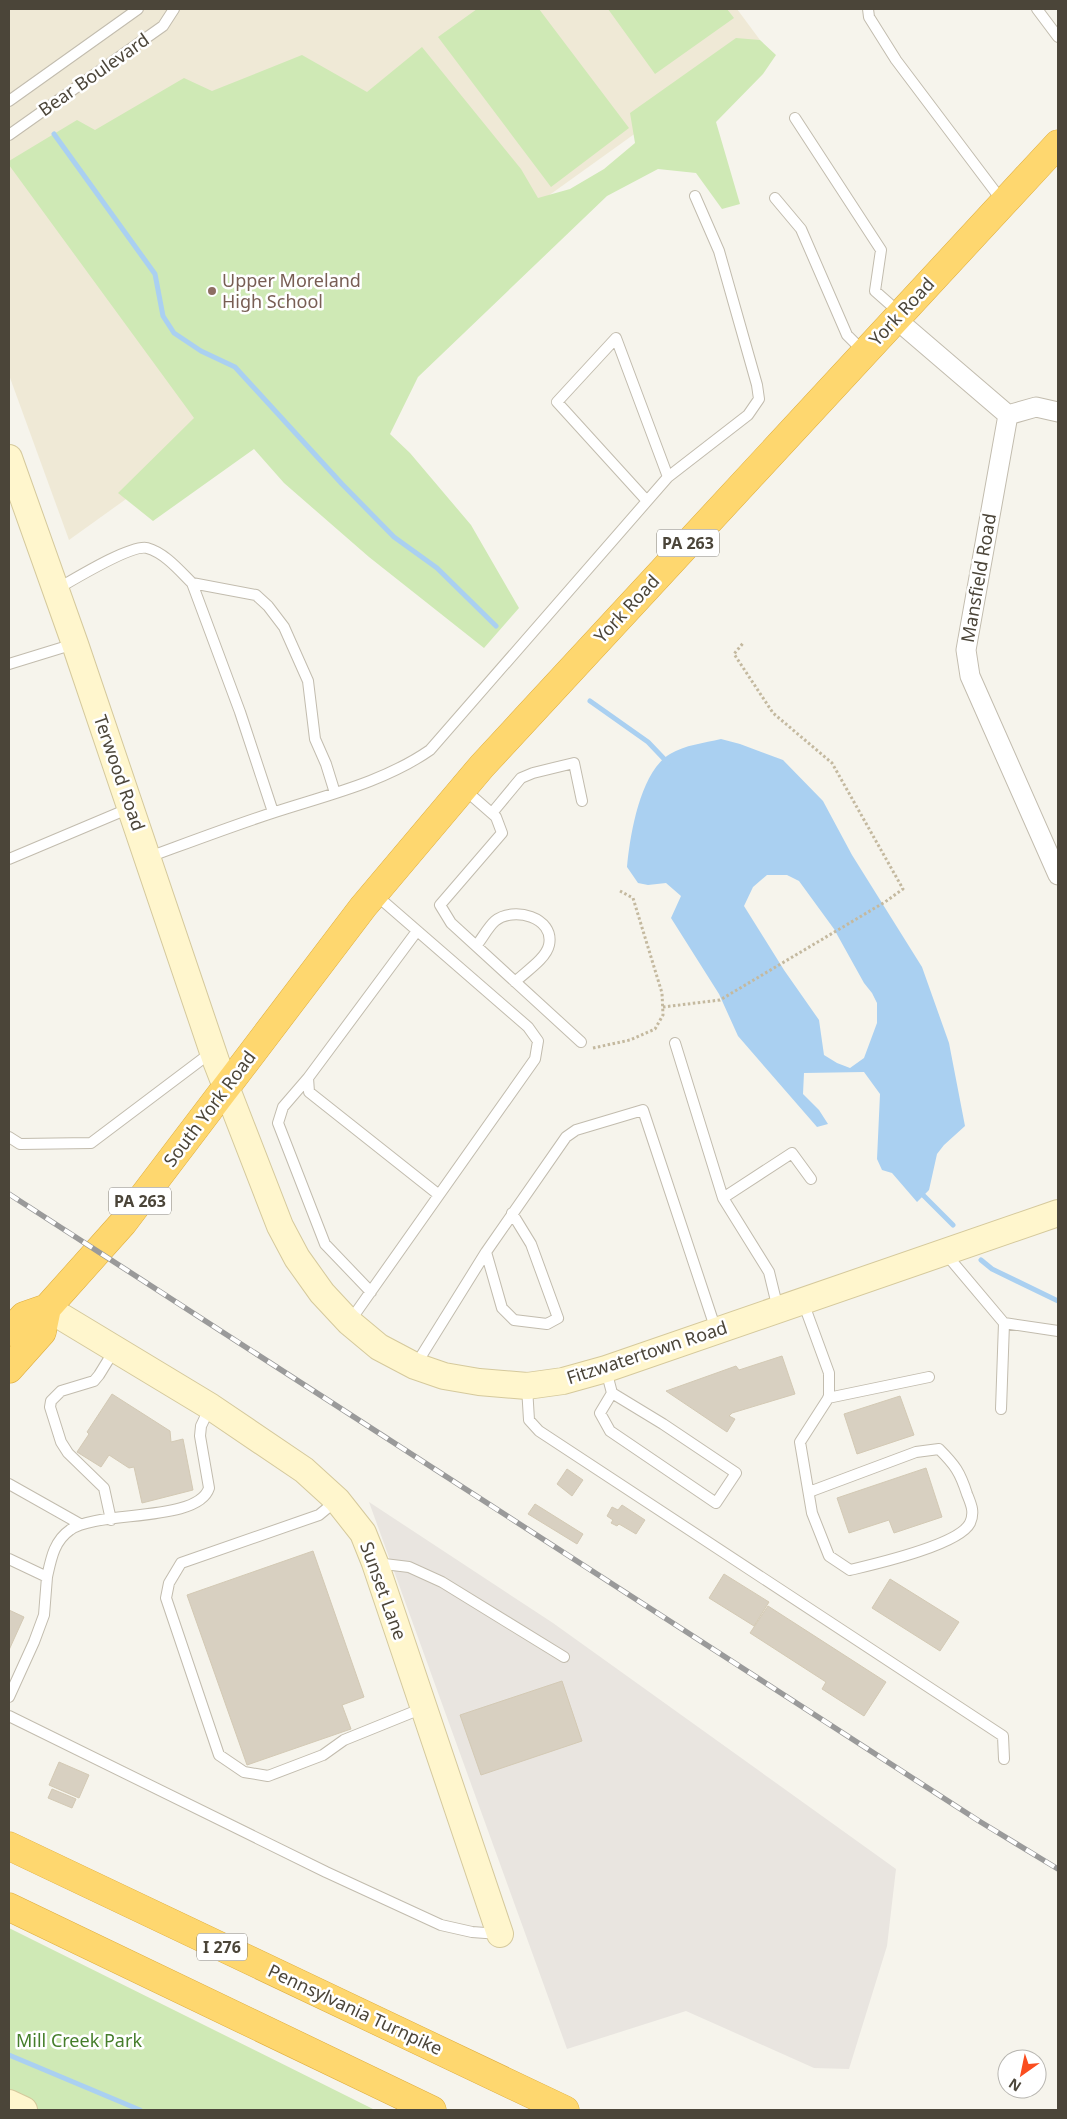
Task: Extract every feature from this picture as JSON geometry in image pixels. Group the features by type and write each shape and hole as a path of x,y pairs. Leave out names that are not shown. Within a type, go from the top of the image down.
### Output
{"highway":[{"name":"York Road","path":"330,952 375,894 463,788 1058,144"},
{"name":"South York Road","path":"9,1332 24,1316 47,1308 123,1223 330,952"},
{"name":"South York Road","path":"9,1369 42,1332 47,1308"},
{"name":"Pennsylvania Turnpike","path":"9,1846 565,2110"},
{"path":"9,1907 432,2110"}],"street":[{"path":"898,317 1008,415 1036,407 1058,412"},
{"name":"Mansfield Road","path":"1008,415 966,650 970,676 1058,874"},
{"name":"Terwood Road","path":"9,458 54,590 76,644 227,1089"},
{"name":"Fitzwatertown Road","path":"227,1089 280,1226 293,1250 322,1293 349,1322 379,1347 415,1366 444,1376 479,1382 527,1386 563,1380 609,1381 716,1331 944,1252 1058,1215"},
{"name":"Sunset Lane","path":"47,1308 211,1407 304,1470 337,1500 362,1533 375,1563 500,1934"},
{"path":"9,2103 24,2110"}],"lane":[{"name":"Bear Boulevard","path":"9,101 138,9"},
{"name":"Bear Boulevard","path":"9,135 163,26 174,9"},
{"path":"868,9 869,17 896,60 1004,203"},
{"path":"1037,9 1058,37"},
{"path":"795,118 881,250 875,291 898,317"},
{"path":"148,857 273,812 335,793 409,765 430,750 668,477 748,416 758,399 757,385 719,250 695,196"},
{"path":"775,198 801,229 848,335 865,353"},
{"path":"646,501 557,402 616,338 668,477"},
{"path":"54,590 126,551 144,547 158,552 178,568 192,583 240,712 273,812"},
{"path":"192,583 256,595 268,606 284,627 308,682 315,739 326,764 335,793"},
{"path":"9,664 76,644"},
{"path":"492,813 521,778 532,772 574,763 582,801"},
{"path":"463,788 496,817 502,833 440,905 451,923 581,1042"},
{"path":"9,859 131,808"},
{"path":"349,1322 535,1059 538,1041 528,1028 375,894"},
{"path":"476,946 495,921 511,913 528,915 542,923 549,933 549,946 541,958 514,982"},
{"path":"370,1292 325,1244 278,1123 283,1107 308,1078 418,931"},
{"path":"675,1043 723,1198 769,1272 778,1310"},
{"path":"9,1137 20,1144 91,1143 213,1051"},
{"path":"308,1078 309,1092 439,1195"},
{"path":"415,1366 486,1252 566,1137 576,1130 643,1110 716,1331"},
{"path":"723,1198 792,1153 812,1179"},
{"path":"486,1252 502,1308 514,1320 547,1324 558,1318 531,1244 512,1214"},
{"path":"944,1252 1004,1323 1058,1331"},
{"path":"803,1301 829,1373 828,1398 800,1442 812,1513 829,1556 850,1570 889,1560 954,1537 969,1524 973,1510 955,1465 939,1449 916,1452 809,1492"},
{"path":"1001,1409 1004,1323"},
{"path":"111,1520 104,1488 68,1453 61,1442 50,1407 55,1395 61,1391 94,1381 115,1349"},
{"path":"828,1398 929,1377"},
{"path":"609,1381 663,1424 736,1473 716,1503 610,1431 600,1413 609,1381"},
{"path":"527,1386 529,1420 539,1431 1003,1736 1004,1759"},
{"path":"9,1697 44,1615 47,1577 56,1545 68,1530 80,1524 148,1515 178,1508 202,1500 207,1496 209,1488 200,1436 201,1426 211,1407"},
{"path":"9,1484 80,1524"},
{"path":"337,1500 319,1515 181,1563 169,1583 166,1598 218,1755 244,1772 268,1776 323,1756 344,1740 423,1708"},
{"path":"9,1559 47,1577"},
{"path":"375,1563 409,1567 442,1582 564,1657"},
{"path":"9,1716 326,1872 441,1925 472,1932 500,1934"}],"path":[{"path":"663,1007 720,1000 783,964 903,889 832,764 773,713 747,676 734,654 744,642"},
{"path":"581,1042 588,1049 630,1040 655,1029 663,1015 662,993 633,898 620,891"}],"shaded area":[{"name":"Upper Moreland High School","path":"9,9 737,9 760,40 633,135 69,540 9,375"},
{"path":"369,1502 553,1623 896,1869 887,1946 849,2069 814,2068 686,2011 567,2049"}],"green space":[{"path":"477,9 539,9 629,128 551,187 438,37"},
{"path":"608,9 727,9 734,18 655,74"},
{"path":"736,38 760,40 776,55 763,74 716,122 740,204 722,209 696,173 658,169 607,196 418,377 390,434 410,453 471,525 519,608 484,648 369,557 284,483 254,449 153,521 118,493 194,418 9,165 9,161 77,120 95,130 184,78 212,91 302,55 367,92 422,47 521,169 538,198 570,189 604,169 635,143 630,113"},
{"name":"Mill Creek Park","path":"9,1928 375,2110 9,2110"}],"water":[{"path":"721,739 783,760 823,801 852,855 922,967 949,1043 965,1126 937,1154 929,1190 917,1202 892,1173 882,1170 877,1159 880,1094 864,1072 804,1073 803,1094 819,1110 828,1124 817,1127 738,1036 719,994 671,918 681,896 666,883 648,885 638,883 627,867 638,805 651,775 670,754 688,746","holes":["767,875 787,875 799,881 834,929 877,1003 877,1023 864,1058 850,1068 824,1055 819,1020 784,970 744,906 753,887"]}],"building":[{"path":"782,1356 795,1394 732,1413 729,1416 735,1419 727,1432 666,1391 736,1366 739,1370"},
{"path":"112,1394 170,1431 171,1442 183,1439 193,1490 142,1503 134,1467 129,1468 109,1455 101,1467 77,1452 89,1434 87,1432"},
{"path":"900,1396 914,1435 857,1454 844,1414"},
{"path":"926,1468 942,1517 894,1533 889,1520 849,1533 837,1498"},
{"path":"567,1469 583,1480 572,1496 557,1484"},
{"path":"535,1504 583,1534 577,1544 528,1514"},
{"path":"622,1505 645,1520 636,1534 619,1524 617,1526 611,1523 613,1520 607,1516 612,1507 618,1510"},
{"path":"313,1551 364,1697 342,1705 351,1729 247,1765 187,1595"},
{"path":"724,1574 769,1602 754,1626 709,1598"},
{"path":"890,1579 959,1622 940,1651 872,1608"},
{"path":"768,1606 886,1682 864,1716 822,1689 826,1682 750,1633"},
{"path":"9,1610 24,1617 9,1650"},
{"path":"562,1681 582,1741 481,1775 460,1715"},
{"path":"59,1762 89,1775 79,1798 49,1785"},
{"path":"52,1789 76,1799 72,1808 48,1798"}],"waterway":[{"path":"54,134 155,274 163,316 174,333 201,351 235,367 342,484 394,537 437,568 496,626"},
{"path":"590,701 648,742 668,763"},
{"path":"922,1191 922,1194 953,1225"},
{"path":"981,1260 992,1269 1058,1301"},
{"path":"9,2055 140,2110"}],"railway":[{"path":"9,1194 979,1821 1058,1869"}],"place":[{"name":"Upper Moreland High School","path":"212,291"}]}
